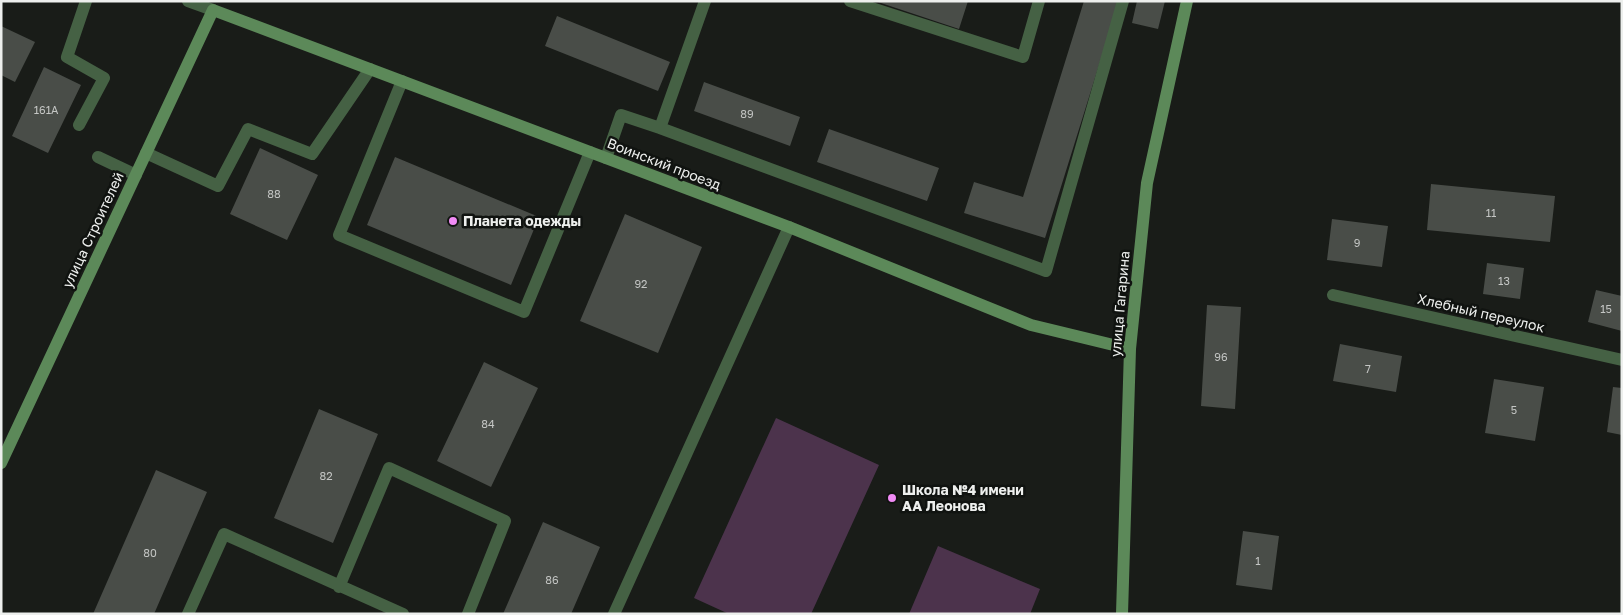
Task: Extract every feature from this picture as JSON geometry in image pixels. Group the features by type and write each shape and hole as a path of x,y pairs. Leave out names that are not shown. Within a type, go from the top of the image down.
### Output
{"main road":[{"name":"улица Гагарина","path":"1122,614 1130,349 1147,183 1187,1"},
{"name":"Воинский проезд","path":"213,10 789,227 1031,325 1130,349"},
{"name":"улица Строителей","path":"1,463 213,10"}],"street":[{"path":"79,125 104,78 67,57 86,1"},
{"name":"Воинский проезд","path":"188,1 213,10"},
{"path":"660,128 705,1"},
{"path":"850,1 1023,57 1039,1"},
{"path":"606,158 621,114 1046,271 1123,1"},
{"path":"146,153 218,186 248,129 312,154 370,69"},
{"path":"402,81 339,236 524,312 590,152"},
{"path":"98,157 136,175"},
{"path":"614,614 789,227"},
{"name":"Хлебный переулок","path":"1333,295 1622,360"},
{"path":"339,587 389,468 505,521 468,614"},
{"path":"188,614 224,534 403,614"}],"shaded area":[{"path":"776,418 879,465 811,614 729,614 694,598"},
{"path":"938,546 1040,589 1030,614 909,614"}],"building":[{"path":"875,1 968,1 959,29"},
{"path":"1084,1 1119,1 1045,238 964,213 974,182 1023,197"},
{"path":"1137,1 1165,1 1158,29 1132,23"},
{"path":"557,16 670,62 658,91 545,46"},
{"path":"1,26 35,42 15,82 1,75"},
{"path":"44,67 81,85 48,153 12,136"},
{"path":"704,82 800,117 790,146 694,111"},
{"path":"829,129 939,168 927,201 817,162"},
{"path":"260,148 318,175 287,240 230,214"},
{"name":"Планета одежды","path":"395,157 539,217 511,285 367,225"},
{"path":"1431,184 1555,196 1550,242 1427,230"},
{"path":"625,214 702,247 658,353 580,321"},
{"path":"1332,219 1388,226 1382,267 1327,260"},
{"path":"1487,263 1524,268 1520,299 1483,294"},
{"path":"1596,290 1622,296 1622,331 1588,322"},
{"path":"1207,305 1241,307 1235,409 1201,406"},
{"path":"1340,344 1402,356 1396,392 1333,381"},
{"path":"484,362 538,388 491,487 437,461"},
{"path":"1494,379 1544,387 1535,441 1485,433"},
{"path":"1613,387 1622,388 1622,435 1607,432"},
{"path":"319,409 378,434 333,543 274,518"},
{"path":"156,470 207,492 154,614 93,614"},
{"path":"543,522 600,547 571,614 503,614"},
{"path":"1243,531 1279,536 1272,590 1236,585"}],"place":[{"name":"Планета одежды","path":"453,221"},
{"name":"Школа №4 имени АА Леонова","path":"892,498"}]}
